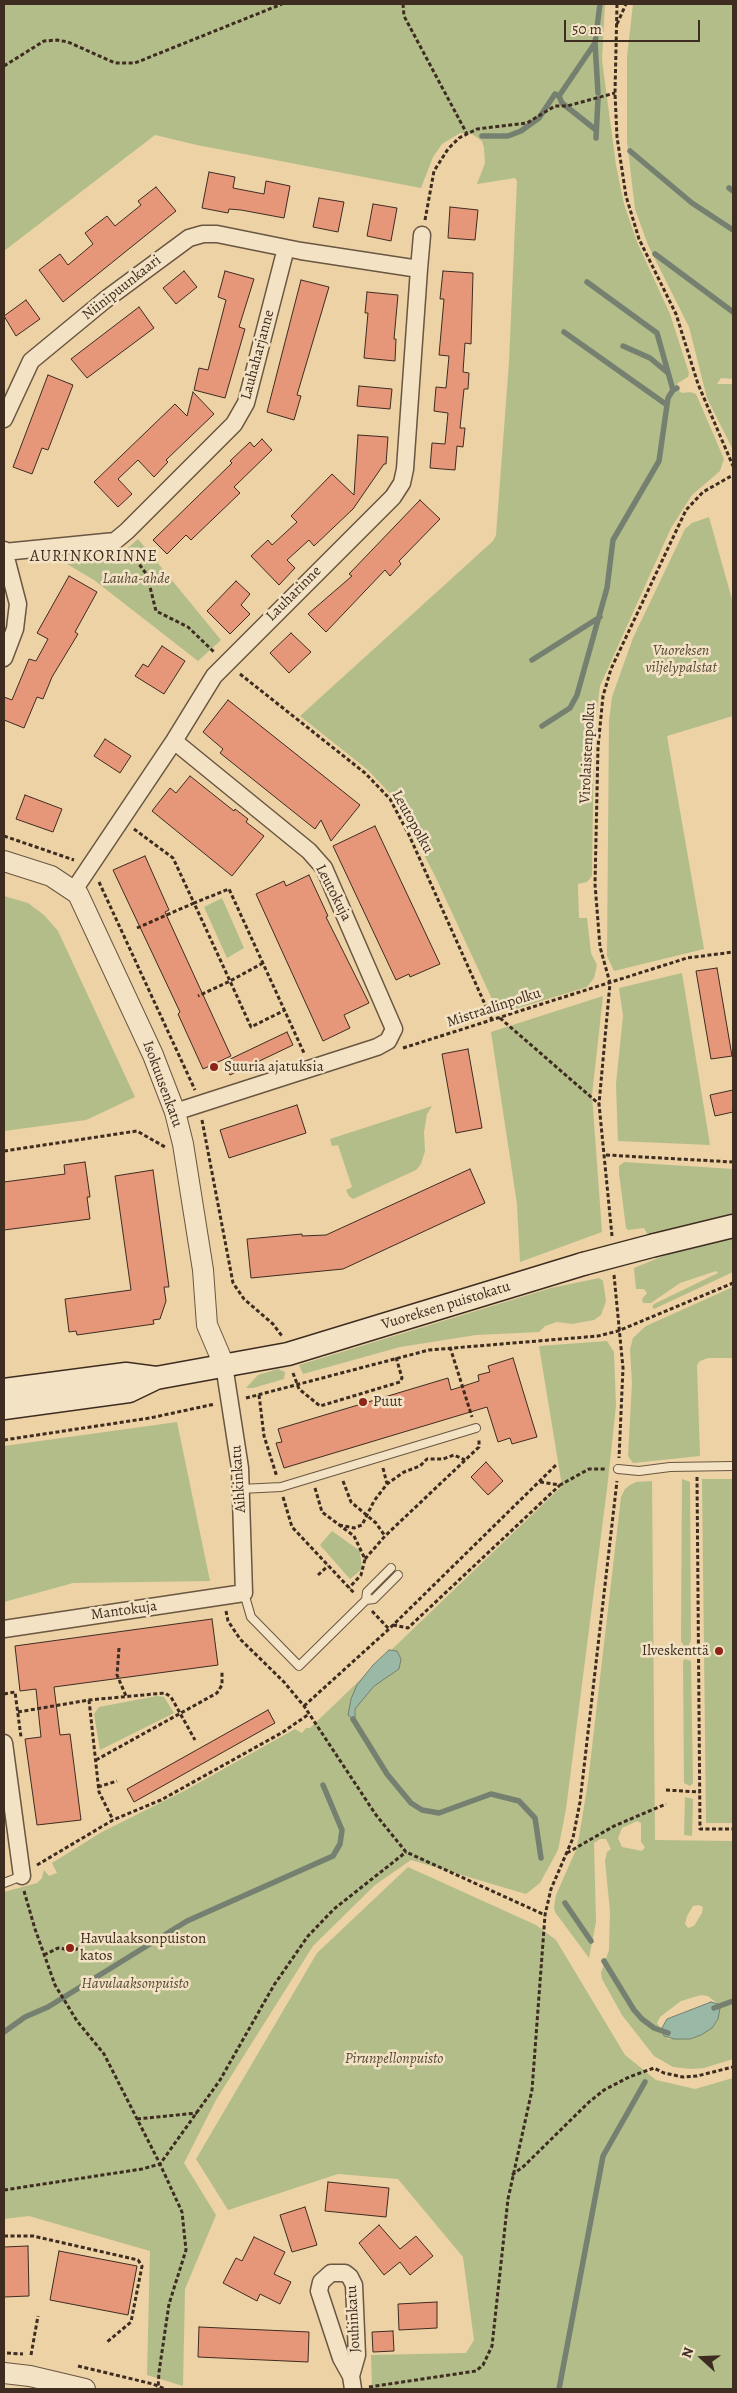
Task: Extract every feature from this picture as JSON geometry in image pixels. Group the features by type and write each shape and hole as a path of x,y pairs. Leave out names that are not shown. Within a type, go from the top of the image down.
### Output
{"main road":[{"name":"Vuoreksen puistokatu","path":"4,1408 129,1392 156,1378 288,1354 584,1264 733,1226"},
{"name":"Vuoreksen puistokatu","path":"4,1390 126,1374 156,1378"}],"street":[{"name":"Niinipuunkaari","path":"4,420 25,369 31,361 105,300 184,241 203,234 217,234 286,248"},
{"name":"Lauharinne","path":"74,890 174,741 207,686 226,663 393,496 402,483 406,469 422,236"},
{"path":"286,248 419,269"},
{"name":"Lauhaharjanne","path":"122,536 238,419 246,403 286,248"},
{"path":"4,658 12,637 18,604 4,552 111,542 122,536"},
{"name":"Leutokuja","path":"174,741 309,851 324,868 392,1019 394,1028 390,1038"},
{"name":"Isokuusenkatu","path":"4,861 51,876 74,890 81,899 153,1055 175,1112 183,1144 203,1270 207,1325 224,1365"},
{"path":"175,1112 311,1067 390,1038"},
{"name":"Aihkinkatu","path":"224,1365 239,1457 244,1593"},
{"name":"Mantokuja","path":"4,1629 244,1593"},
{"path":"4,1744 22,1876"},
{"name":"Jouhinkatu","path":"331,2273 345,2274 353,2280 354,2285 357,2355 352,2385 340,2358 319,2291 321,2282 331,2273"},
{"path":"4,2373 30,2376 85,2389"}],"lane":[{"path":"241,1489 281,1487 476,1428"},
{"path":"618,1469 639,1471 733,1466"},
{"path":"365,1601 367,1592 391,1568"},
{"path":"244,1593 252,1617 299,1666 365,1601 374,1599 398,1575"},
{"path":"4,1883 22,1876"}],"path":[{"path":"4,66 44,41 58,40 68,42 115,63 135,63 282,4"},
{"path":"403,4 404,16 466,134"},
{"path":"618,4 615,93 621,174 639,239 676,314 698,384 733,466"},
{"path":"616,28 626,4"},
{"path":"422,236 434,171 448,150 466,134 477,129 527,123 555,106 566,106 615,93"},
{"name":"Virolaistenpolku","path":"610,983 600,947 595,891 598,748 603,696 611,668 686,510 703,492 733,475"},
{"name":"Leutopolku","path":"122,536 146,572 156,611 199,635 226,663 365,773 390,799 409,835 492,1020"},
{"path":"122,819 173,858 251,1027 285,1010"},
{"path":"137,928 229,889 311,1067"},
{"name":"Mistraalinpolku","path":"390,1038 401,1049 687,958 733,952"},
{"path":"198,996 263,963"},
{"path":"610,983 599,1104 606,1155 612,1243"},
{"path":"499,1018 599,1104"},
{"path":"201,1115 233,1283 244,1299 278,1330 288,1354 296,1385 320,1406 400,1382 402,1378 396,1357"},
{"path":"4,1151 136,1131"},
{"path":"606,1155 733,1162"},
{"path":"352,2385 470,2373 480,2369 492,2346 512,2176 532,2090 545,1915 551,1889 573,1838 584,1778 622,1421 623,1368 614,1272"},
{"path":"4,1440 150,1418 259,1395 396,1357 450,1347 570,1339 618,1330 733,1283"},
{"path":"349,1588 361,1575 366,1559 386,1536 480,1444 450,1347"},
{"path":"259,1395 264,1436 292,1527 349,1588 365,1601 389,1629"},
{"path":"339,1525 360,1527 368,1516 376,1497 388,1484 404,1472 417,1468 431,1458 443,1459 454,1455 465,1460"},
{"path":"304,1706 389,1629 556,1465"},
{"path":"697,1467 700,1829 733,1829"},
{"path":"393,1625 408,1628 560,1485 589,1469 618,1469"},
{"path":"340,1470 351,1502 376,1523 386,1536"},
{"path":"311,1478 322,1512 354,1536 366,1559"},
{"path":"539,1482 560,1485"},
{"path":"318,1575 328,1566"},
{"path":"222,1597 232,1628 304,1706 376,1814 406,1852 545,1915"},
{"path":"118,1648 117,1675 126,1696"},
{"path":"667,1653 699,1653"},
{"path":"96,1760 217,1693 222,1685 222,1672"},
{"path":"18,1712 89,1700 165,1693 171,1697 195,1740"},
{"path":"89,1700 98,1787 102,1803 113,1820"},
{"path":"158,2389 170,2304 186,2242 182,2212 160,2164 104,2054 77,2021 55,1986 35,1929 22,1876 113,1820 161,1800 283,1732 309,1714"},
{"path":"98,1787 117,1781"},
{"path":"666,1790 700,1792"},
{"path":"567,1854 614,1826 666,1804"},
{"path":"4,2190 142,2169 160,2164 220,2080 274,1985 308,1936 334,1909 406,1852"},
{"path":"44,1955 58,1948 71,1950 84,1948"},
{"path":"512,2176 589,2102 604,2090 629,2077 654,2068 664,2073 683,2077 697,2076 733,2067"},
{"path":"136,2118 198,2113"},
{"path":"4,2236 33,2236 138,2260 142,2266 131,2322 107,2342"},
{"path":"31,2355 38,2316"}],"green space":[{"path":"4,4 605,4 602,60 616,165 624,204 637,242 670,314 689,373 688,377 678,383 676,388 682,393 690,392 696,394 724,459 720,471 692,495 671,528 600,686 594,733 592,876 587,882 578,884 579,918 587,918 591,953 597,965 594,978 587,987 515,1009 508,1010 498,1006 492,999 436,878 396,800 368,770 300,716 493,541 496,535 509,362 517,181 515,178 477,184 485,163 484,148 482,141 472,134 460,133 442,144 433,157 421,188 197,145 155,135 4,251"},
{"path":"633,4 733,4 733,379 721,378 717,384 733,384 733,450 707,398 689,327 648,245 635,209 627,141 627,57"},
{"name":"Vuoreksen viljelypalstat","path":"709,517 733,603 733,716 667,736 704,949 614,971 607,956 609,721 612,697 633,638 685,529 692,523"},
{"name":"Lauha-ahde","path":"138,539 221,640 198,661 94,580 67,564 117,558"},
{"path":"4,896 28,903 44,915 58,931 135,1097 86,1120 4,1131"},
{"path":"222,898 244,948 227,958 204,907"},
{"path":"682,973 710,1145 618,1141 616,1084 623,1016 619,988"},
{"path":"603,996 592,1095 602,1232 520,1262 517,1204 491,1032"},
{"path":"432,1106 427,1114 424,1132 425,1151 421,1164 416,1170 353,1199 349,1196 346,1190 352,1187 338,1145 332,1146 330,1139"},
{"path":"624,1162 733,1169 733,1215 648,1235 644,1228 628,1230 626,1228 619,1173 619,1166"},
{"path":"724,1239 733,1239 733,1272 654,1309 652,1307 654,1304 718,1273 716,1271 680,1283 651,1303 643,1303 642,1299 647,1293 644,1289 636,1289 634,1268 678,1250"},
{"path":"599,1278 603,1281 606,1301 601,1315 594,1320 572,1324 557,1322 545,1326 539,1332 476,1335 400,1347 303,1374 299,1365 551,1288"},
{"path":"733,1287 733,1358 708,1358 700,1361 697,1365 700,1456 633,1463 628,1456 632,1383 630,1349 633,1338 646,1326"},
{"name":"Havulaaksonpuisto","path":"607,1341 614,1352 616,1406 566,1809 558,1850 540,1883 526,1894 411,1860 375,1885 313,1946 216,2100 184,2163 216,2215 185,2289 183,2386 147,2375 150,2251 29,2216 4,2219 4,1892 37,1883 42,1878 44,1870 49,1876 57,1873 52,1863 102,1832 186,1790 295,1729 302,1733 306,1728 310,1728 562,1486 539,1346"},
{"path":"278,1369 285,1372 284,1379 253,1388 246,1388 258,1375"},
{"path":"177,1422 210,1581 73,1583 4,1602 4,1446"},
{"path":"682,1479 690,1482 691,1640 688,1647 685,1648 681,1641"},
{"name":"Ilveskenttä","path":"702,1479 733,1479 733,1823 706,1823"},
{"path":"652,1481 655,1840 733,1841 733,2059 704,2068 673,2067 654,2056 622,2015 602,1979 601,1973 609,1950 610,1911 605,1861 607,1852 611,1849 606,1839 600,1839 594,1843 596,1922 589,1958 555,1912 554,1907 556,1895 576,1850 588,1782 621,1497 625,1489 636,1482","holes":["637,1821 641,1823 641,1842 645,1847 642,1851 622,1847 618,1838 622,1828","699,1905 703,1907 702,1913 694,1926 688,1928 685,1924 693,1906","701,1995 708,1996 718,2004 716,2023 701,2035 690,2039 668,2039 657,2023 660,2017 681,2001"]},
{"path":"332,1531 360,1551 362,1569 350,1579 320,1545"},
{"path":"685,1659 691,1661 693,1783 690,1786 684,1783 683,1661"},
{"path":"157,1696 164,1697 174,1713 100,1750 94,1714 99,1707"},
{"path":"685,1797 693,1799 692,1836 684,1835"},
{"name":"Pirunpellonpuisto","path":"408,1867 536,1925 556,1940 625,2055 656,2080 695,2089 733,2078 733,2389 372,2389 371,2355 466,2353 474,2340 463,2257 398,2179 338,2174 228,2210 196,2159 317,1953"}],"shaded area":[{"path":"389,1650 397,1651 401,1659 399,1669 374,1686 355,1709 355,1718 353,1719 348,1715 351,1699 357,1685 373,1665"},
{"path":"711,2002 718,2004 720,2008 718,2019 712,2028 690,2039 674,2039 664,2036 662,2028 667,2019"}],"building":[{"path":"209,172 235,177 233,188 264,194 266,181 290,186 284,218 241,210 229,209 228,213 202,208"},
{"path":"156,187 176,211 63,302 39,270 60,254 68,265 93,244 85,233 107,216 115,226 141,205 138,201"},
{"path":"319,198 344,202 338,232 313,227"},
{"path":"373,204 397,208 391,241 367,236"},
{"path":"450,207 478,210 475,240 448,238"},
{"path":"184,271 197,287 176,304 163,288"},
{"path":"225,271 254,279 239,327 245,329 225,398 194,390 199,368 208,370 226,300 218,297"},
{"path":"443,271 473,273 471,344 465,343 463,372 469,373 468,389 464,389 460,428 465,428 463,447 457,446 455,470 430,468 432,443 445,444 448,413 434,411 436,387 446,388 449,356 439,355 444,299 440,299"},
{"path":"301,280 329,287 297,395 301,396 294,420 267,412"},
{"path":"367,292 398,295 394,339 396,339 395,361 364,358 368,313 365,313"},
{"path":"26,300 40,319 16,336 4,316"},
{"path":"139,307 154,328 87,378 71,359"},
{"path":"48,375 73,385 48,450 42,448 32,474 13,467"},
{"path":"359,386 392,389 390,409 357,406"},
{"path":"193,392 214,414 166,460 168,462 154,477 138,460 118,479 132,494 118,507 94,482 175,404 187,416"},
{"path":"358,435 388,437 386,464 384,464 353,509 314,546 309,540 287,560 295,568 279,585 251,556 268,540 272,545 297,522 291,516 332,474 354,495"},
{"path":"262,439 272,450 234,487 240,493 191,540 186,535 167,554 153,540 232,463 230,461 250,442 254,447"},
{"path":"420,500 440,519 399,561 401,564 390,576 385,570 326,632 308,614 352,576 349,574"},
{"path":"69,576 97,592 75,632 78,634 52,677 43,699 37,697 24,728 4,720 4,697 12,700 29,659 36,661 48,639 37,633"},
{"path":"236,581 250,594 241,605 250,614 230,634 207,611"},
{"path":"291,633 311,652 289,673 270,653"},
{"path":"162,646 185,661 164,694 135,676 143,664 148,667"},
{"path":"228,700 360,805 331,841 321,820 315,829 220,753 223,749 203,732"},
{"path":"105,739 131,756 120,773 94,756"},
{"path":"190,776 234,811 235,809 248,819 246,822 264,836 232,876 152,811 170,788 176,793"},
{"path":"25,795 62,809 53,832 16,819"},
{"path":"375,826 440,964 410,977 409,974 396,980 333,846"},
{"path":"145,856 169,910 165,912 231,1056 203,1069 178,1014 180,1012 113,870"},
{"path":"309,875 328,916 326,917 369,1003 344,1015 350,1028 323,1041 256,894 284,881 286,886"},
{"path":"717,968 732,1056 711,1059 696,971"},
{"path":"287,1032 293,1045 230,1075 224,1062"},
{"path":"468,1049 482,1128 456,1133 442,1054"},
{"path":"733,1090 733,1112 715,1116 710,1095"},
{"path":"297,1105 306,1133 229,1158 220,1130"},
{"path":"85,1162 90,1197 87,1197 90,1219 4,1230 4,1182 65,1174 64,1165"},
{"path":"470,1169 485,1203 343,1269 251,1278 247,1239 302,1234 302,1236 326,1235"},
{"path":"153,1170 169,1287 164,1287 166,1301 160,1319 153,1320 154,1324 77,1335 76,1331 69,1332 65,1299 131,1290 115,1176"},
{"path":"513,1358 537,1437 512,1444 510,1438 498,1442 487,1407 284,1468 276,1443 282,1442 278,1429 448,1378 451,1390 479,1381 478,1375 490,1372 488,1366"},
{"path":"486,1462 503,1481 488,1495 471,1477"},
{"path":"212,1619 218,1665 54,1687 60,1735 70,1734 81,1820 37,1825 25,1739 41,1737 36,1689 20,1691 15,1646"},
{"path":"268,1710 275,1723 134,1802 127,1789"},
{"path":"328,2182 389,2188 386,2217 325,2211"},
{"path":"305,2207 317,2245 292,2252 280,2215"},
{"path":"379,2225 400,2249 416,2236 433,2256 410,2275 400,2262 384,2275 359,2243"},
{"path":"254,2237 285,2252 274,2274 291,2282 280,2304 260,2294 257,2301 223,2283 236,2258 242,2261"},
{"path":"28,2246 29,2296 4,2297 4,2247"},
{"path":"59,2251 137,2266 128,2315 50,2300"},
{"path":"437,2302 437,2328 399,2330 398,2304"},
{"path":"199,2327 309,2332 308,2362 198,2357"},
{"path":"393,2331 394,2351 373,2352 372,2332"}],"waterway":[{"path":"598,93 595,43 600,4"},
{"path":"595,43 559,96 562,103 596,130"},
{"path":"482,136 508,136 521,131 539,118 555,94 559,96"},
{"path":"596,138 598,99"},
{"path":"630,151 692,203 733,230"},
{"path":"729,188 733,191"},
{"path":"655,254 733,312"},
{"path":"587,282 657,333 673,390"},
{"path":"564,332 667,405"},
{"path":"623,346 650,358 668,373"},
{"path":"542,726 570,708 577,695 607,588 613,540 659,461 668,398 673,390 677,388"},
{"path":"532,660 600,617"},
{"path":"353,1719 387,1774 411,1803 422,1810 439,1813 491,1794 519,1801 535,1818 541,1858"},
{"path":"4,2032 25,2017 48,2007 187,1921 333,1856 340,1844 342,1830 323,1785"},
{"path":"565,1903 591,1941"},
{"path":"604,1961 634,2010 654,2028 668,2033"},
{"path":"714,2008 733,2001"},
{"path":"559,2389 603,2156 645,2082"}],"place":[{"name":"Suuria ajatuksia","path":"214,1067"},
{"name":"Puut","path":"363,1402"},
{"name":"Ilveskenttä","path":"719,1651"},
{"name":"Havulaaksonpuiston katos","path":"70,1948"}],"district":[{"name":"AURINKORINNE","path":"94,557"}]}
